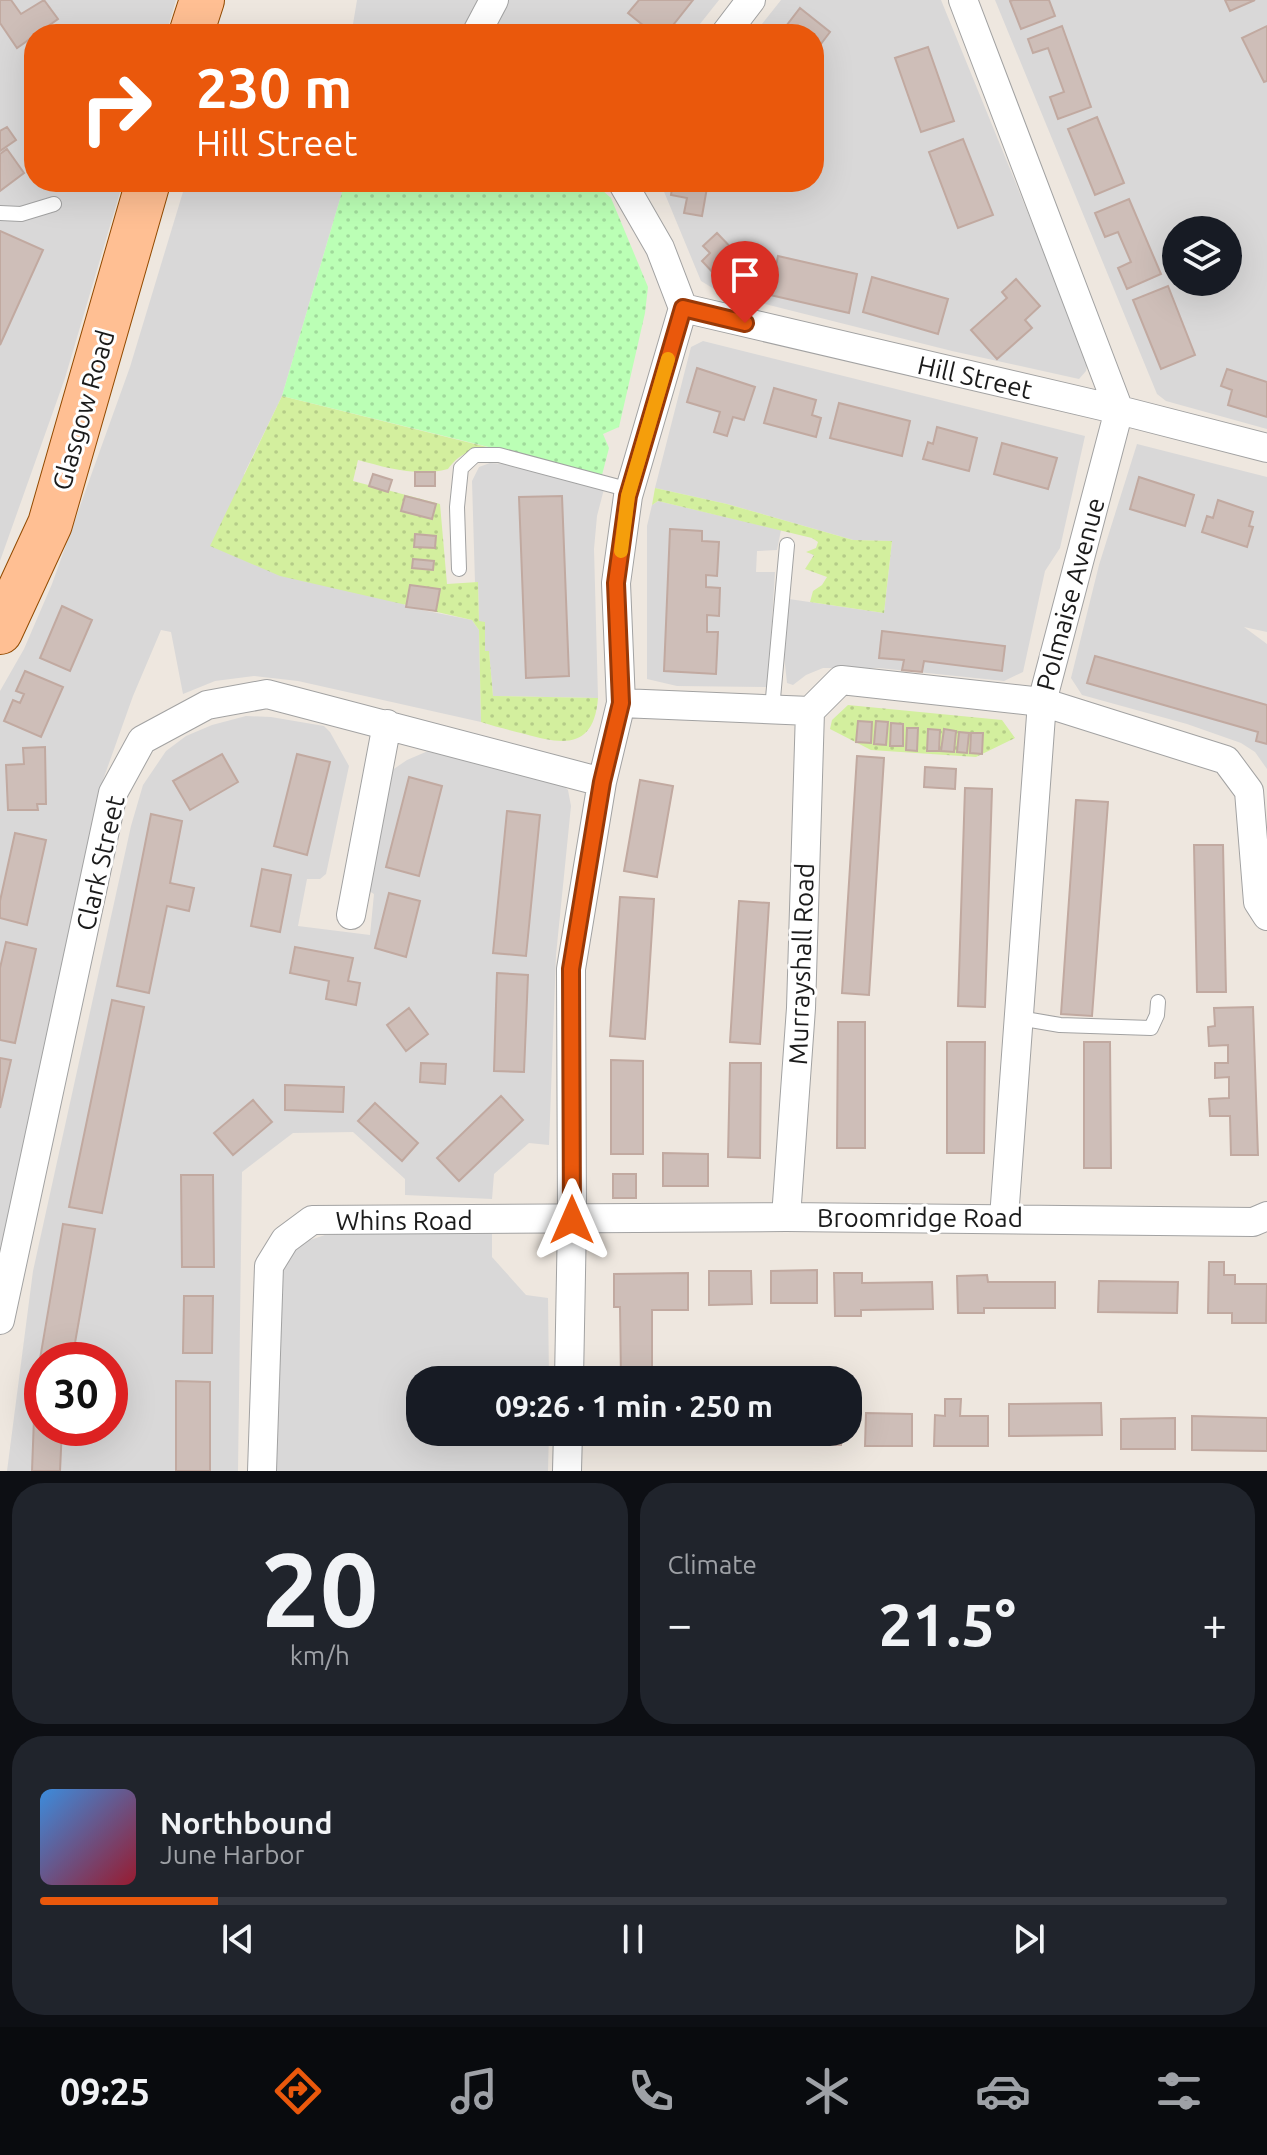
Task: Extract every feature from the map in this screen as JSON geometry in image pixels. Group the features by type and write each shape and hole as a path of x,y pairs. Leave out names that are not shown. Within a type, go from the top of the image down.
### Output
{"main road":[{"path":"194,24 202,0"},
{"name":"Glasgow Road","path":"0,632 50,524 145,192"}],"street":[{"path":"481,24 494,0"},
{"path":"733,24 751,0"},
{"path":"963,0 1119,410"},
{"path":"569,1366 571,969 602,782 621,703 616,583 630,490 683,308 660,248 628,192"},
{"name":"Hill Street","path":"683,308 1119,410 1267,448"},
{"name":"Polmaise Avenue","path":"1004,1218 1042,702 1119,410"},
{"path":"621,703 810,711 841,680 1042,702 1226,760 1249,791 1258,902 1267,916"},
{"name":"Clark Street","path":"0,1320 113,793 142,740 207,705 267,694 602,782"},
{"name":"Murrayshall Road","path":"786,1217 801,1008 810,711"},
{"path":"351,915 387,724"},
{"name":"Broomridge Road","path":"572,1220 786,1217 1253,1222 1267,1216"},
{"name":"Whins Road","path":"262,1471 269,1266 285,1240 312,1220 572,1220"},
{"path":"567,1471 568,1446"}],"lane":[{"path":"0,213 21,214 54,204"},
{"path":"459,569 457,507 461,468 475,455 499,455 630,490"},
{"path":"772,709 787,545"},
{"path":"1019,1018 1060,1025 1151,1028 1157,1015 1158,1002"}],"shaded area":[{"path":"0,0 176,0 169,24 24,24 24,192 120,192 65,378 0,561"},
{"path":"357,0 719,0 700,24 353,24"},
{"path":"781,0 941,0 1088,360 1086,371 1079,379 952,351 721,293 701,281 664,192 824,192 824,24 762,24"},
{"path":"995,0 1267,0 1267,429 1166,401 1157,394"},
{"path":"183,192 342,192 282,396 244,474 407,607 472,620 479,630 481,722 298,681 254,676 215,681 183,694 171,632 161,630 103,780 0,1251 0,691 24,649 52,584 130,367"},
{"path":"703,341 1085,436 1060,548 1045,571 1023,672 1004,681 879,668 823,668 793,685 787,683 784,655 789,599 884,613 892,541 853,540 727,504 655,488 691,347"},
{"path":"1137,444 1267,477 1267,632 1244,627 1267,644 1267,769 1255,752 1241,743 1187,724 1082,695 1071,678 1099,565"},
{"path":"490,463 518,465 604,489 597,516 594,549 598,698 493,696 489,652 485,651 485,622 479,622 478,582 475,582 472,481 479,467"},
{"path":"658,501 781,530 777,550 757,551 756,572 775,572 768,687 677,686 647,679 647,526 652,505"},
{"path":"246,716 324,726 330,732 349,766 326,874 320,879 307,879 298,926 370,935 374,894 364,888 385,775 407,760 428,751 557,780 568,790 571,806 556,955 549,1145 529,1143 494,1174 492,1199 405,1195 405,1179 353,1132 293,1133 242,1172 238,1471 7,1471 33,1271 131,826 143,785 166,751 186,736"},
{"path":"355,1232 492,1233 492,1257 526,1295 548,1298 549,1366 406,1366 406,1446 549,1446 548,1471 274,1471 282,1268 291,1254 307,1241 325,1235"}],"green space":[{"path":"342,192 604,192 611,198 648,287 619,427 603,434 609,448 602,475 282,396"},
{"path":"282,396 487,447 465,454 448,469 436,471 403,470 358,460 353,481 440,504 447,584 478,582 479,621 485,622 485,651 489,651 493,696 598,698 595,715 583,735 564,741 552,740 481,722 479,630 472,620 280,576 210,546"},
{"path":"655,488 727,504 853,540 892,541 884,613 810,602 813,591 827,577 805,569 814,555 806,552 816,548 818,542 812,538 658,501 652,505"},
{"path":"848,705 1002,720 1015,738 976,757 871,750 830,729 832,720"}],"building":[{"path":"0,0 11,0 21,14 44,0 58,19 51,24 24,24 24,43 17,48 0,23"},
{"path":"639,0 693,0 674,24 642,24 628,13"},
{"path":"1049,0 1055,16 1021,29 1010,1"},
{"path":"1225,0 1255,0 1230,11"},
{"path":"800,8 820,24 788,24"},
{"path":"1062,26 1091,107 1058,119 1050,97 1064,92 1048,48 1033,53 1028,39"},
{"path":"1267,26 1267,81 1264,82 1242,38"},
{"path":"928,47 954,121 921,132 895,58"},
{"path":"1097,117 1124,183 1095,195 1068,129"},
{"path":"7,127 16,140 0,151 0,131"},
{"path":"963,139 993,215 958,228 929,152"},
{"path":"7,149 24,173 0,191 0,154"},
{"path":"671,192 706,192 702,216 684,213 687,198 671,195"},
{"path":"1129,199 1161,274 1127,289 1118,268 1131,262 1118,232 1105,237 1095,213"},
{"path":"0,231 43,250 0,345"},
{"path":"717,233 761,279 750,290 742,283 732,293 702,261 710,253 703,246"},
{"path":"778,256 857,274 849,313 770,295"},
{"path":"872,277 948,299 938,334 863,312"},
{"path":"1016,279 1040,306 1025,320 1032,328 997,359 971,330 1007,298 1002,292"},
{"path":"1162,288 1162,296 1172,296 1195,355 1161,369 1133,300"},
{"path":"697,368 755,387 744,420 733,417 727,436 714,432 720,412 687,402"},
{"path":"1227,369 1267,382 1267,417 1228,405 1232,390 1221,386"},
{"path":"774,388 816,400 812,415 821,418 816,437 764,423"},
{"path":"839,403 910,421 902,456 830,438"},
{"path":"937,427 977,438 969,471 923,459 928,442 933,444"},
{"path":"1002,443 1057,458 1048,489 994,474"},
{"path":"415,472 435,472 435,486 415,486"},
{"path":"373,474 392,480 388,492 369,486"},
{"path":"1139,477 1194,495 1185,526 1130,509"},
{"path":"405,496 436,504 432,519 401,511"},
{"path":"562,496 569,676 526,678 519,497"},
{"path":"1218,500 1253,512 1249,526 1253,527 1247,547 1202,532 1207,516 1213,518"},
{"path":"670,529 702,531 702,541 719,542 717,576 706,575 706,587 720,588 719,616 707,615 707,632 718,632 716,674 664,671"},
{"path":"415,534 436,536 435,548 414,547"},
{"path":"413,559 434,561 433,570 412,568"},
{"path":"410,585 440,589 436,611 406,607"},
{"path":"62,606 92,620 70,671 40,658"},
{"path":"882,631 1005,646 1002,671 924,661 922,672 902,670 904,660 879,658"},
{"path":"1095,656 1267,705 1267,744 1256,741 1258,732 1087,683"},
{"path":"25,671 63,687 41,737 4,721 13,700 20,703 24,694 16,691"},
{"path":"858,721 872,722 871,743 856,742"},
{"path":"876,721 888,722 886,745 874,744"},
{"path":"891,723 903,724 903,746 890,746"},
{"path":"907,728 918,728 917,751 906,750"},
{"path":"928,729 940,730 939,751 927,751"},
{"path":"944,729 956,731 954,752 941,751"},
{"path":"959,732 969,733 967,753 957,752"},
{"path":"971,733 983,733 982,754 970,753"},
{"path":"45,747 46,804 37,804 38,810 8,810 6,765 24,764 23,748"},
{"path":"222,754 238,782 190,810 173,781"},
{"path":"297,754 330,762 307,855 274,846"},
{"path":"857,756 884,758 869,995 842,993"},
{"path":"925,767 956,769 955,789 924,787"},
{"path":"409,777 442,786 419,876 386,867"},
{"path":"640,780 673,786 657,877 624,871"},
{"path":"965,788 992,789 985,1007 958,1006"},
{"path":"1076,800 1108,802 1092,1016 1061,1014"},
{"path":"507,811 540,815 526,956 493,953"},
{"path":"151,814 182,821 170,883 194,888 189,911 167,906 149,993 117,986"},
{"path":"15,833 46,840 27,925 0,918 0,901"},
{"path":"1194,845 1223,845 1226,992 1197,992"},
{"path":"262,869 291,875 280,932 251,926"},
{"path":"389,893 420,901 406,957 375,948"},
{"path":"620,897 654,899 645,1039 610,1036"},
{"path":"739,901 769,903 760,1044 730,1042"},
{"path":"6,942 36,949 15,1043 0,1040 0,968"},
{"path":"295,947 353,958 348,981 360,983 356,1005 326,999 329,981 290,973"},
{"path":"497,973 528,975 524,1072 494,1071"},
{"path":"112,1000 144,1007 102,1213 69,1207"},
{"path":"1253,1007 1258,1155 1231,1155 1230,1116 1210,1116 1209,1099 1229,1098 1229,1077 1215,1078 1215,1063 1228,1063 1228,1045 1209,1046 1208,1027 1215,1026 1214,1008"},
{"path":"409,1008 428,1034 406,1051 387,1025"},
{"path":"838,1022 865,1022 865,1148 837,1148"},
{"path":"947,1042 985,1042 984,1153 947,1153"},
{"path":"1084,1042 1110,1042 1111,1168 1084,1168"},
{"path":"0,1058 11,1060 0,1108"},
{"path":"611,1060 643,1061 643,1154 611,1154"},
{"path":"421,1063 446,1064 445,1084 420,1082"},
{"path":"730,1063 761,1063 760,1158 728,1157"},
{"path":"285,1085 344,1087 343,1112 285,1110"},
{"path":"501,1096 523,1120 459,1181 437,1158"},
{"path":"253,1100 272,1122 233,1155 214,1133"},
{"path":"375,1103 418,1143 402,1161 358,1121"},
{"path":"663,1153 708,1154 708,1186 663,1186"},
{"path":"613,1174 636,1174 636,1198 613,1198"},
{"path":"181,1175 213,1175 214,1267 182,1267"},
{"path":"63,1224 95,1229 75,1342 43,1342"},
{"path":"1209,1262 1224,1262 1224,1275 1235,1275 1235,1284 1267,1284 1266,1323 1232,1323 1232,1313 1208,1313"},
{"path":"817,1270 817,1303 771,1303 771,1271"},
{"path":"709,1271 751,1271 752,1304 709,1305"},
{"path":"688,1273 688,1310 652,1310 652,1366 621,1366 620,1307 614,1307 614,1274"},
{"path":"834,1273 862,1273 862,1283 932,1282 933,1309 861,1310 861,1316 835,1316"},
{"path":"987,1275 988,1282 1055,1282 1055,1308 984,1308 984,1313 958,1313 957,1276"},
{"path":"1099,1281 1178,1282 1177,1313 1098,1312"},
{"path":"184,1296 213,1296 212,1353 183,1353"},
{"path":"176,1381 210,1382 210,1471 176,1471"},
{"path":"945,1399 961,1399 960,1416 988,1416 988,1446 934,1446 935,1415 945,1416"},
{"path":"1101,1403 1102,1435 1009,1436 1009,1404"},
{"path":"866,1413 912,1414 912,1446 865,1446"},
{"path":"1192,1416 1267,1418 1267,1451 1192,1450"},
{"path":"1175,1418 1175,1449 1121,1449 1121,1419"},
{"path":"33,1446 61,1446 60,1471 32,1471"}],"slow traffic":[{"path":"621,551 628,496 668,359"}],"route":[{"path":"572,1220 571,969 602,782 621,703 616,583 628,496 683,308 745,323"}]}
